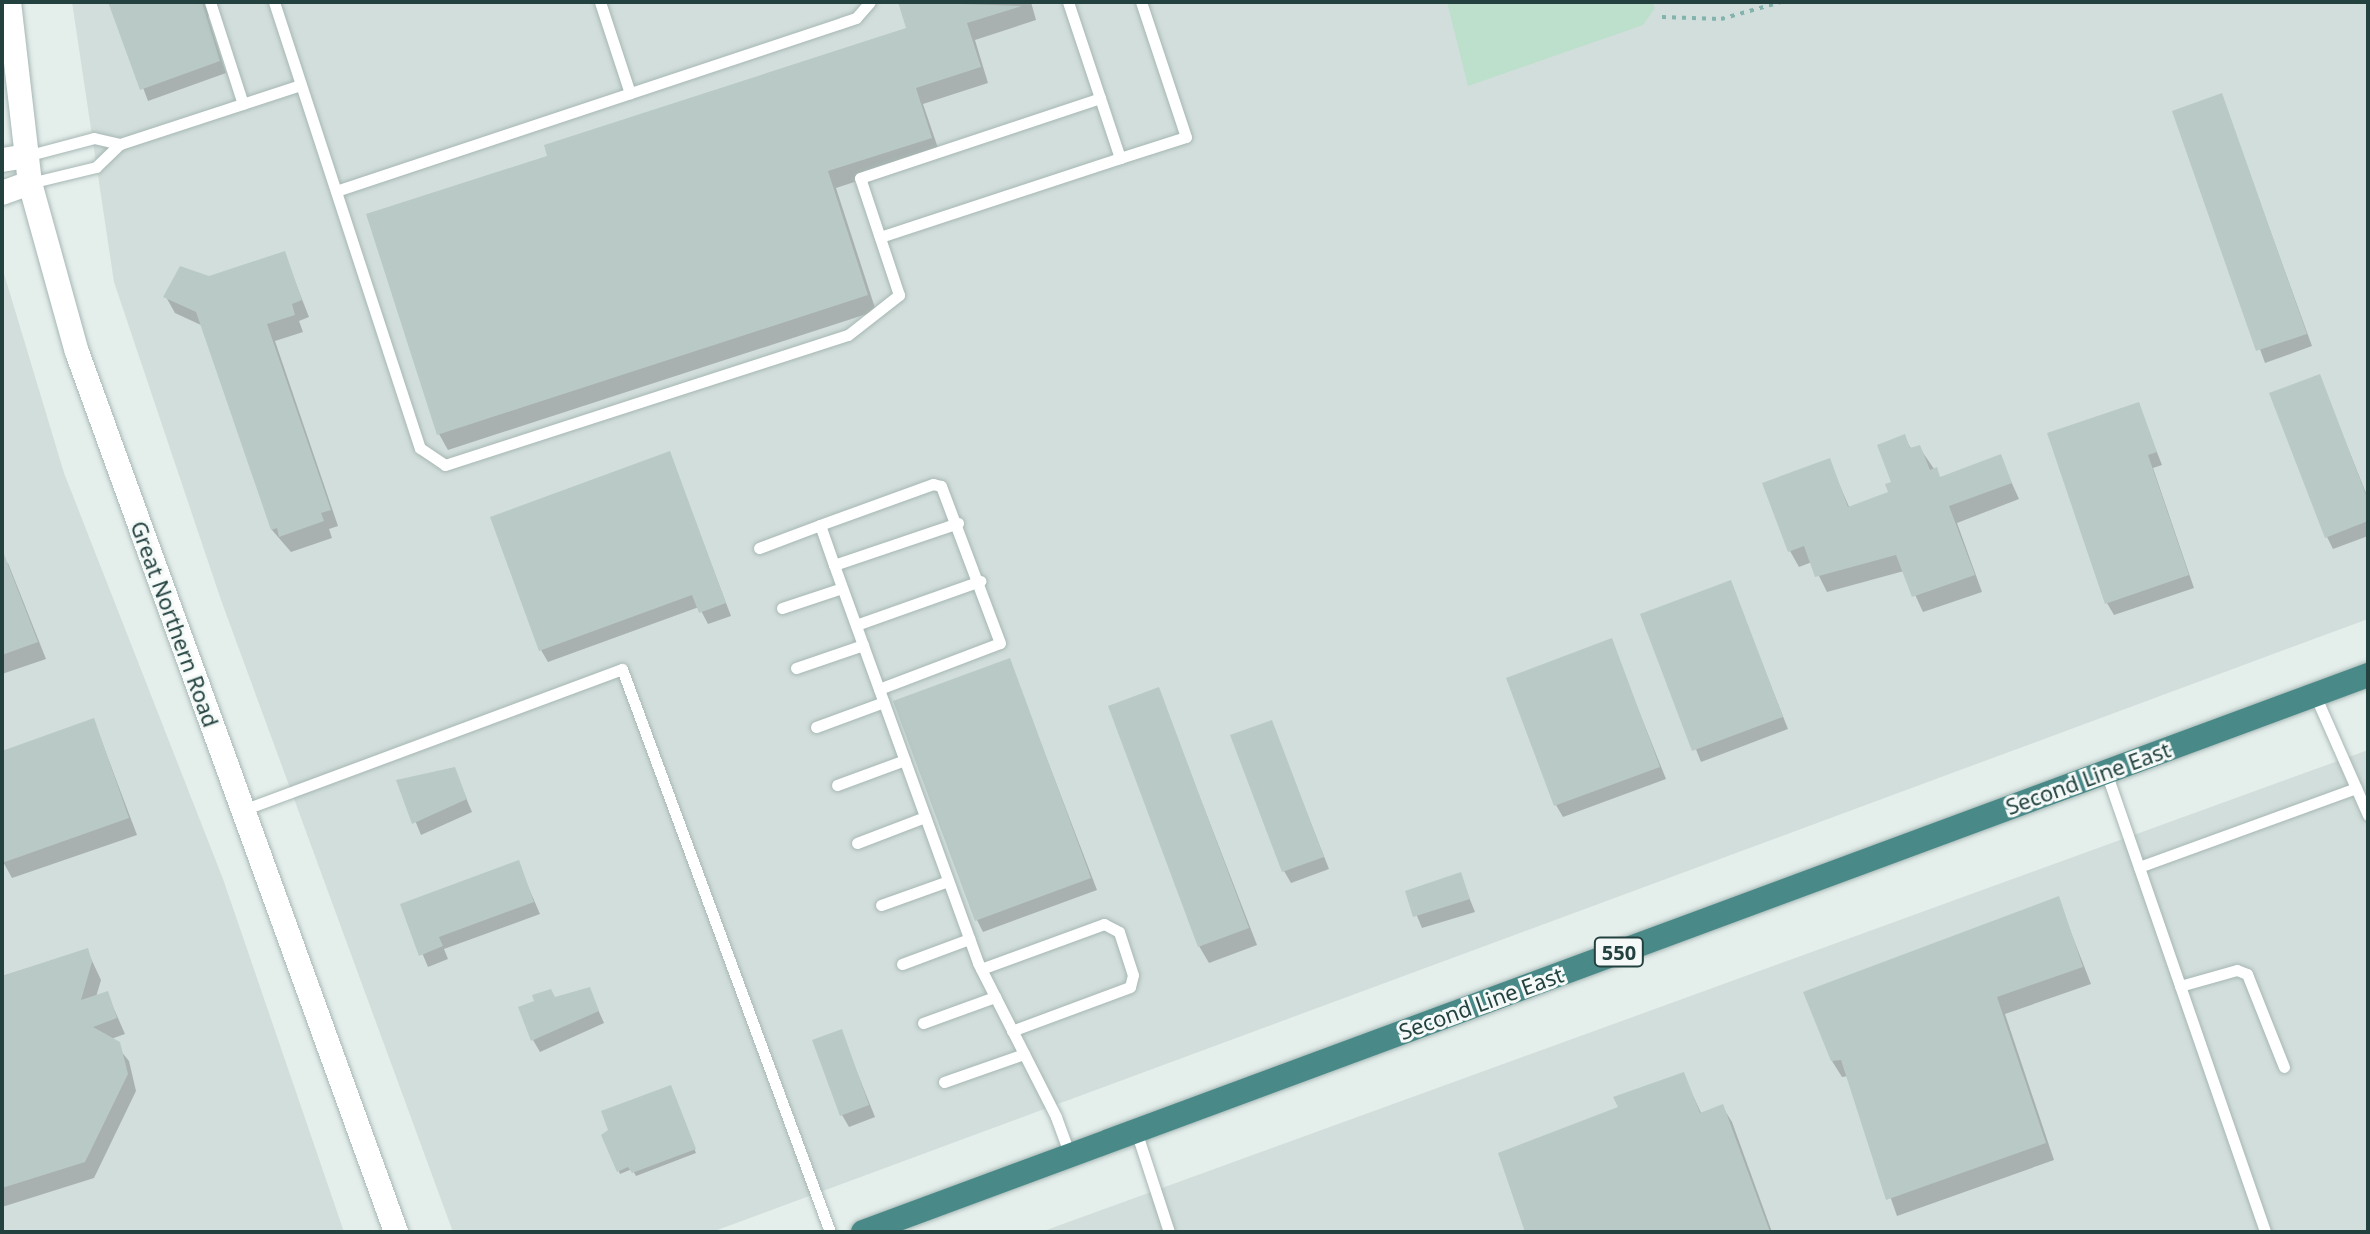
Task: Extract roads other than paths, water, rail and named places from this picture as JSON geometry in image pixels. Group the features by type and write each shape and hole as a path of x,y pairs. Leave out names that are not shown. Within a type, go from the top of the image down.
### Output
{"highway":[{"name":"Second Line East","path":"863,1232 2368,675"}],"main road":[{"path":"2,13 8,2"},
{"name":"Great Northern Road","path":"8,2 14,158 30,183 77,352 396,1232"},
{"path":"2,193 30,183"}],"lane":[{"path":"210,2 243,104"},
{"path":"274,2 420,448 445,465 848,335 899,295 860,178 1100,98"},
{"path":"600,2 630,93"},
{"path":"336,191 856,18 870,2"},
{"path":"1068,2 1120,158"},
{"path":"880,237 1186,137 1141,2"},
{"path":"30,183 96,167 120,144 301,85"},
{"path":"14,158 94,138 120,144"},
{"path":"759,548 933,484 945,489 1000,643 879,689"},
{"path":"834,565 958,523"},
{"path":"820,525 969,939 1070,1155"},
{"path":"856,625 980,581"},
{"path":"782,608 842,588"},
{"path":"796,668 863,645"},
{"path":"243,810 622,669 830,1232"},
{"path":"2315,694 2368,815"},
{"path":"816,727 884,702"},
{"path":"837,785 905,760"},
{"path":"2106,772 2265,1232"},
{"path":"2139,867 2356,788"},
{"path":"857,843 925,817"},
{"path":"881,905 948,881"},
{"path":"981,969 1104,924 1119,932 1133,975 1130,987 1012,1031"},
{"path":"902,964 969,939"},
{"path":"2180,986 2237,970 2247,974 2284,1067"},
{"path":"923,1023 995,997"},
{"path":"944,1082 1024,1054"},
{"path":"1136,1131 1169,1232"}]}
